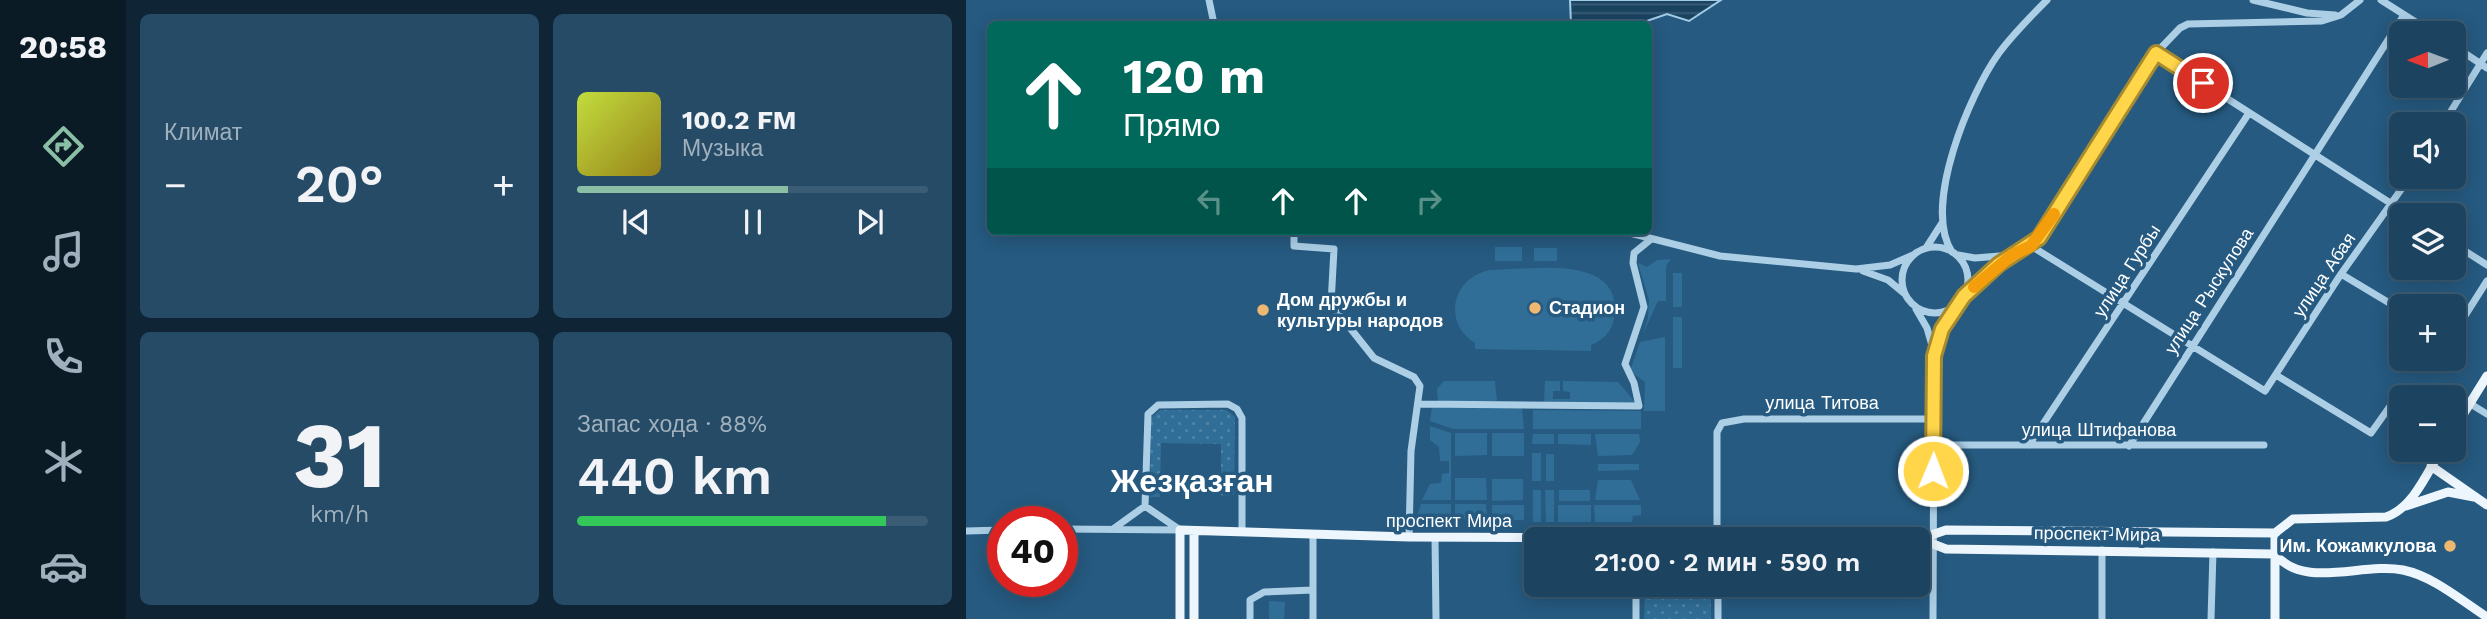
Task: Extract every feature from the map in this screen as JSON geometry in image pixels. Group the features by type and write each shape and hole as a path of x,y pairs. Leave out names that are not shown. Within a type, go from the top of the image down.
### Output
{"main road":[{"path":"2466,407 2487,376"},
{"path":"2406,506 2434,462"},
{"path":"2431,466 2487,505"},
{"path":"2275,619 2275,533 2293,519 2386,517 2438,493 2474,497"},
{"path":"1180,530 1180,619"},
{"name":"проспект Мира","path":"1180,530 1313,535 1524,537"},
{"name":"проспект Мира","path":"2275,533 1946,530 1932,539 1946,548 2275,554"},
{"path":"1194,531 1194,619"},
{"path":"2275,554 2283,563 2304,572 2372,569 2409,572 2487,617"}],"street":[{"path":"1209,0 1213,21"},
{"path":"1926,248 1942,222 1953,153 1973,97 2000,52 2047,0"},
{"path":"2253,0 2307,13 2341,15"},
{"path":"1933,619 1934,356 1937,340 1957,304 2012,255 2031,246 2156,53 2180,28 2188,24 2301,23 2341,15 2360,0"},
{"path":"2381,0 2414,21"},
{"name":"улица Рыскулова","path":"2129,446 2404,15"},
{"path":"2156,53 2389,203"},
{"path":"2451,112 2484,65 2487,53"},
{"path":"2466,54 2484,65"},
{"name":"улица Гурбы","path":"2029,445 2249,113"},
{"name":"улица Абая","path":"2192,347 2265,391 2341,274 2389,209"},
{"path":"1942,222 1954,253 1967,273 1964,296"},
{"path":"1294,235 1294,246 1334,249 1331,303 1374,358 1417,380 1421,390 1410,451 1409,537"},
{"path":"1634,235 1720,256 1856,270 1888,281 1913,304 1927,328 1934,356"},
{"path":"1420,404 1639,406 1634,383 1625,364 1644,307 1633,263 1634,253 1650,240"},
{"path":"2031,246 2192,347"},
{"path":"1856,270 1890,265 1926,248 1941,247 1975,258 2012,255"},
{"path":"2466,252 2487,265"},
{"path":"1905,294 1902,274 1913,255"},
{"path":"2341,274 2389,303"},
{"path":"2466,314 2487,281"},
{"path":"1913,304 1924,311 1938,313 1957,304"},
{"path":"2276,375 2371,433 2389,408"},
{"path":"2469,403 2487,414"},
{"path":"1146,506 1147,414 1151,408 1228,404 1237,409 1241,418 1242,531"},
{"name":"улица Титова","path":"1717,527 1717,432 1722,423 1744,419 1934,419"},
{"name":"улица Штифанова","path":"1933,445 2264,445"},
{"path":"1113,529 1146,506"},
{"path":"1146,506 1180,530"},
{"name":"проспект Мира","path":"1078,529 1180,530"},
{"path":"966,531 987,530"},
{"path":"1313,535 1313,619"},
{"path":"1435,537 1436,619"},
{"path":"2102,550 2102,619"},
{"path":"2211,619 2213,552"},
{"path":"1250,619 1250,600 1259,592 1313,590"},
{"path":"1636,597 1636,619"},
{"path":"1718,597 1718,619"}],"shaded area":[{"path":"1570,0 1721,0 1689,21 1667,14 1647,21 1571,21"},
{"path":"1495,247 1522,247 1522,261 1495,261"},
{"path":"1534,248 1557,248 1557,261 1534,261"},
{"path":"1671,259 1666,266 1666,301 1658,301 1643,334 1648,318 1649,300 1638,263 1647,267 1657,260"},
{"path":"1547,268 1587,273 1602,281 1612,293 1615,312 1611,328 1605,336 1591,345 1591,351 1475,349 1475,343 1458,324 1456,302 1467,282 1477,274 1490,270"},
{"path":"1673,273 1682,273 1682,307 1673,307"},
{"path":"1673,317 1682,317 1682,368 1673,368"},
{"path":"1665,337 1665,411 1644,411 1645,382 1630,371 1640,342"},
{"path":"1444,381 1495,381 1497,401 1438,402 1437,389"},
{"path":"1545,381 1560,381 1560,391 1553,391 1553,399 1570,399 1570,392 1563,391 1563,381 1618,382 1636,403 1544,402"},
{"path":"1432,407 1522,408 1524,429 1453,429 1430,421"},
{"path":"1160,410 1226,410 1235,417 1234,495 1221,496 1221,444 1161,443 1160,497 1150,497 1151,418"},
{"path":"1533,410 1641,411 1641,429 1533,429"},
{"path":"1430,426 1451,433 1451,500 1422,500 1430,484 1441,483 1442,474 1449,473 1449,461 1440,461 1439,447 1430,440"},
{"path":"1455,433 1487,433 1487,455 1455,456"},
{"path":"1492,433 1524,433 1524,456 1492,456"},
{"path":"1533,434 1554,434 1554,444 1532,444"},
{"path":"1558,434 1591,434 1591,445 1558,444"},
{"path":"1595,434 1639,434 1640,442 1632,455 1598,456"},
{"path":"1532,453 1541,453 1541,481 1532,481"},
{"path":"1546,454 1554,454 1554,481 1546,481"},
{"path":"1598,464 1639,464 1639,470 1598,471"},
{"path":"1455,478 1486,478 1487,500 1455,500"},
{"path":"1492,479 1523,479 1523,500 1492,501"},
{"path":"1598,480 1631,480 1640,500 1595,500"},
{"path":"1533,490 1541,490 1541,522 1533,522"},
{"path":"1545,490 1554,490 1554,522 1546,522"},
{"path":"1559,490 1590,490 1590,501 1559,501"},
{"path":"1421,504 1451,504 1451,520 1416,519"},
{"path":"1455,504 1486,504 1487,519 1455,519"},
{"path":"1492,505 1524,505 1524,520 1492,520"},
{"path":"1558,505 1591,505 1591,522 1558,522"},
{"path":"1594,505 1641,505 1641,515 1633,516 1632,522 1595,522"},
{"path":"1645,597 1711,597 1711,619 1644,619"},
{"path":"1269,601 1285,602 1284,619 1269,619"}],"slow traffic":[{"path":"1974,287 1999,264 2031,246 2054,214"}],"place":[{"name":"Стадион","path":"1535,308"},
{"name":"Дом дружбы и культуры народов","path":"1263,310"},
{"name":"Им. Кожамкулова","path":"2450,546"}],"district":[{"name":"Жезқазған","path":"1192,481"}],"route":[{"path":"1933,471 1934,356 1937,340 1957,304 1999,264 2031,246 2039,238 2156,53 2203,83"}]}
